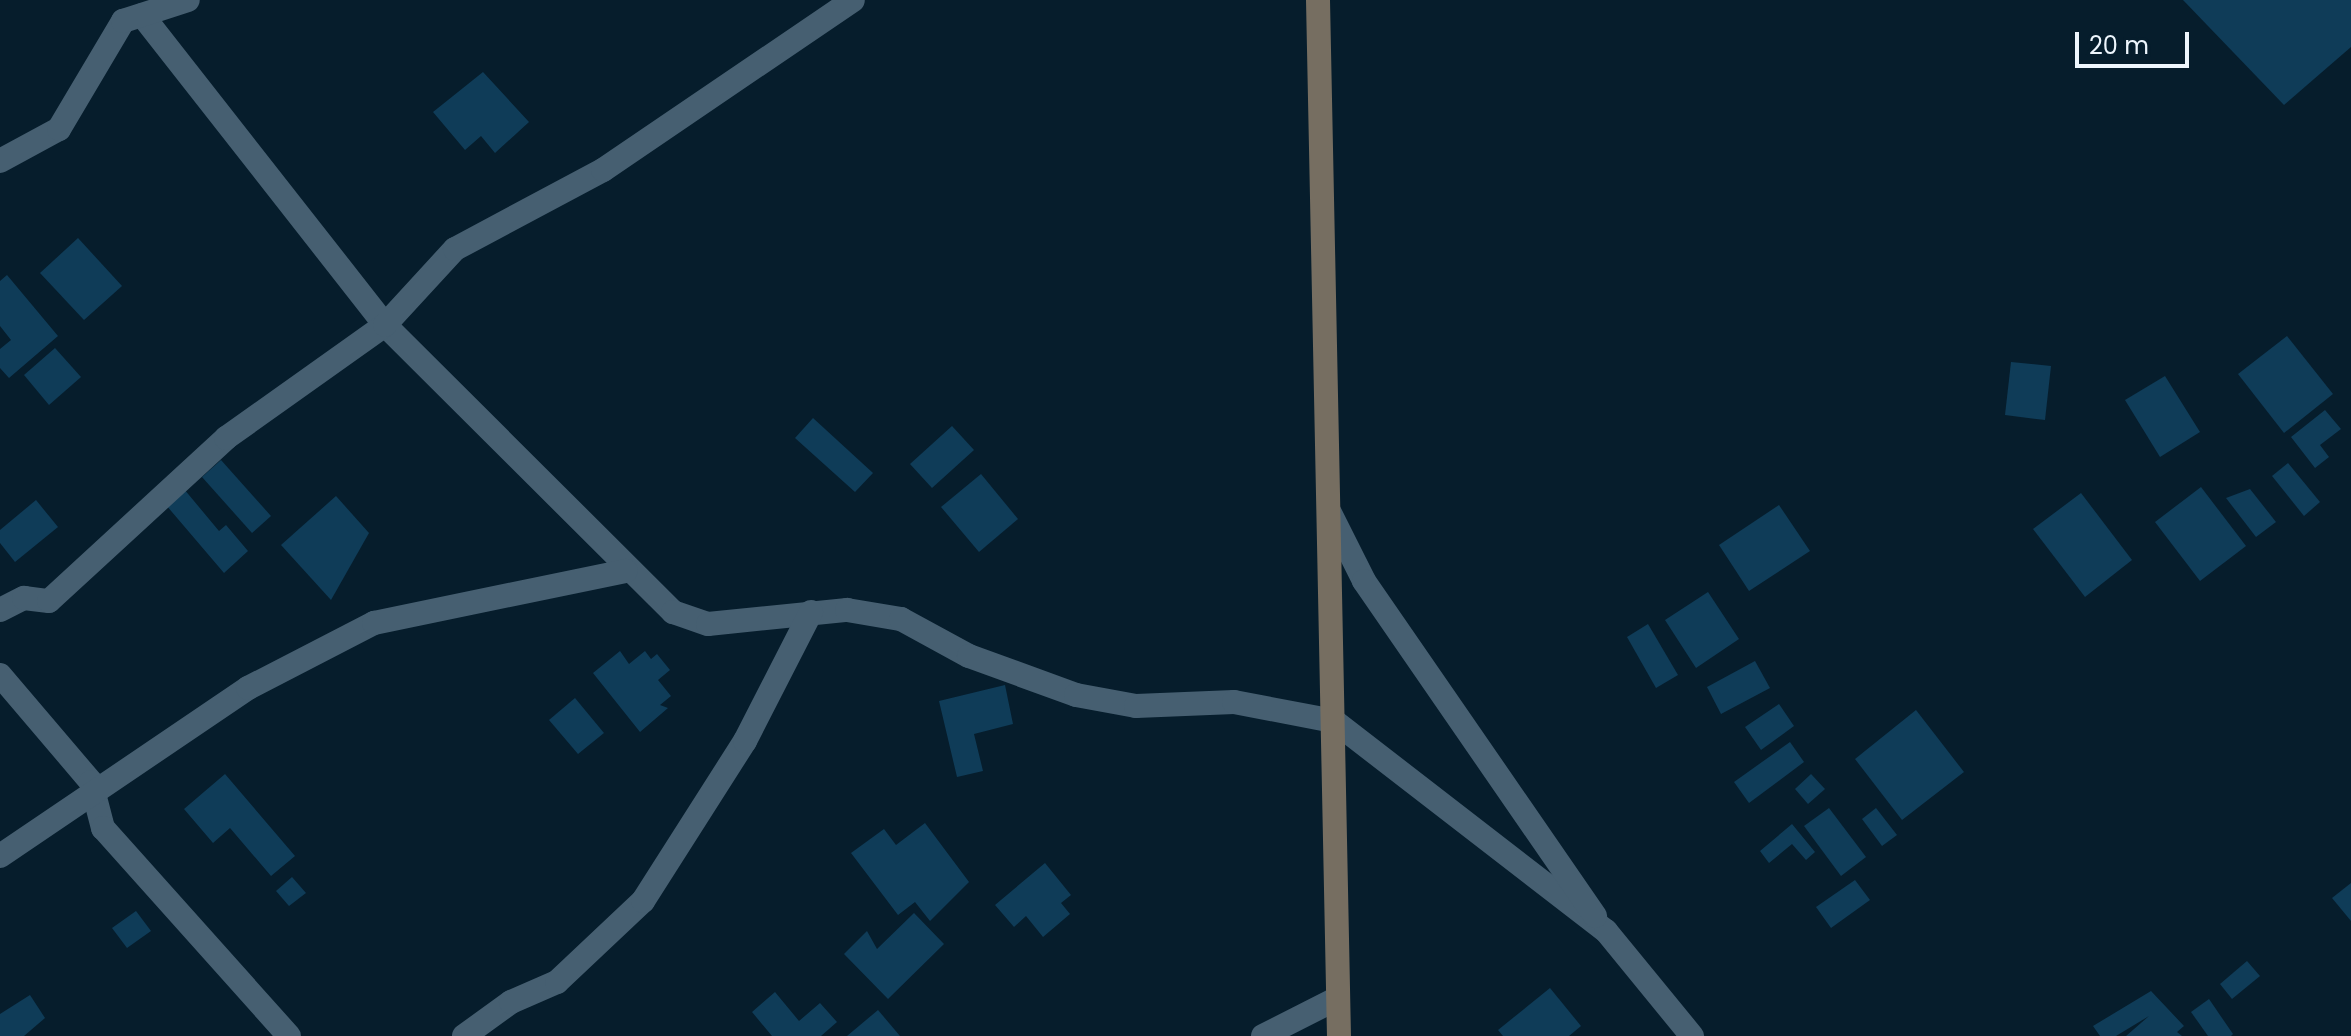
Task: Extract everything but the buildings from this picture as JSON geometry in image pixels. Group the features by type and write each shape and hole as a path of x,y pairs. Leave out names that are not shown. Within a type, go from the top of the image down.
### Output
{"street":[{"path":"0,161 59,129 123,21 188,0"},
{"path":"0,610 24,598 49,601 226,438 385,325 455,249 603,170 853,0"},
{"path":"1318,0 1339,1036"},
{"path":"142,15 385,325 626,571 690,621 811,612 901,619 993,666 1103,701 1136,706 1234,702 1334,721 1606,931"},
{"path":"1329,511 1364,581 1606,931 1692,1036"},
{"path":"0,856 95,797 248,688 374,623 626,571"},
{"path":"464,1036 511,1002 557,982 643,901 745,741 811,612"},
{"path":"0,675 91,782 103,828 289,1036"},
{"path":"1263,1036 1338,998"}]}
